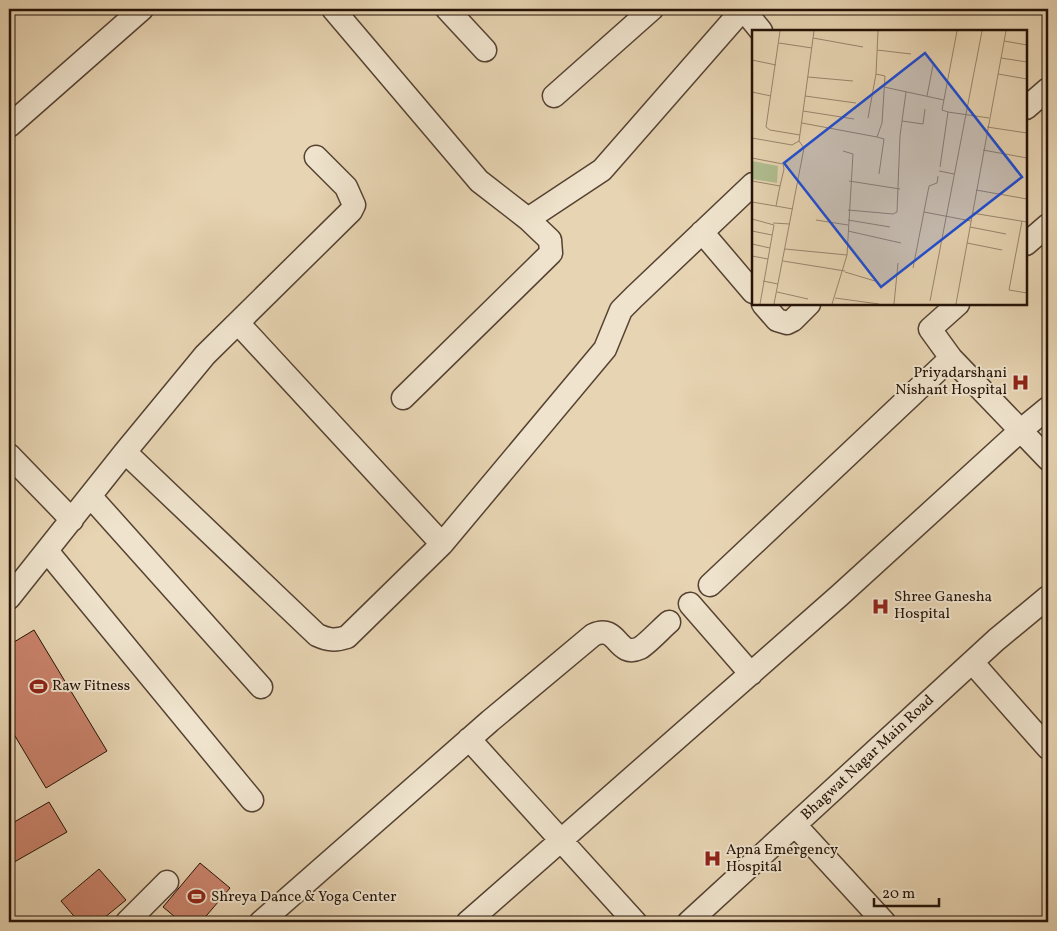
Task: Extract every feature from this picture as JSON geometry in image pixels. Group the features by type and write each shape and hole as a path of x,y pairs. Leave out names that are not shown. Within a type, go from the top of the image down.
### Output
{"street":[{"path":"9,126 142,9"},
{"path":"333,9 479,181 550,240 551,253 403,398"},
{"path":"447,9 485,50"},
{"path":"554,96 652,9"},
{"path":"528,220 602,170 743,9 760,30"},
{"path":"1027,107 1048,89"},
{"path":"9,598 125,452 205,356 351,211 354,205 346,187 316,157"},
{"path":"125,452 317,635 326,639 337,640 346,637 442,544 605,349 621,310 752,185"},
{"path":"1027,243 1048,225"},
{"path":"702,232 752,291"},
{"path":"764,305 777,320 787,323 793,320 808,305"},
{"path":"957,305 930,329 951,358 1048,459"},
{"path":"238,323 442,544"},
{"path":"710,585 951,358"},
{"path":"468,922 751,674 1021,430 1048,408"},
{"path":"9,455 72,520"},
{"path":"91,497 261,687"},
{"path":"47,551 252,800"},
{"name":"Bhagwat Nagar Main Road","path":"694,920 972,662 1048,597"},
{"path":"690,604 751,674"},
{"path":"261,922 469,739 593,635 602,631 608,632 622,647 630,649 640,648 669,622"},
{"path":"972,662 1048,748"},
{"path":"469,739 635,922"},
{"path":"795,825 884,922"},
{"path":"127,922 167,882"}],"building":[{"name":"Raw Fitness","path":"34,630 107,751 46,788 9,726 9,645"},
{"path":"49,802 67,832 9,865 9,825"},
{"name":"Shreya Dance & Yoga Center","path":"200,863 230,888 201,922 181,922 163,907"},
{"path":"99,869 126,900 99,922 79,922 61,901"}],"place":[{"name":"Priyadarshani Nishant Hospital","path":"1021,382"},
{"name":"Shree Ganesha Hospital","path":"880,606"},
{"name":"Raw Fitness","path":"38,686"},
{"name":"Apna Emergency Hospital","path":"712,859"},
{"name":"Shreya Dance & Yoga Center","path":"197,897"}]}
